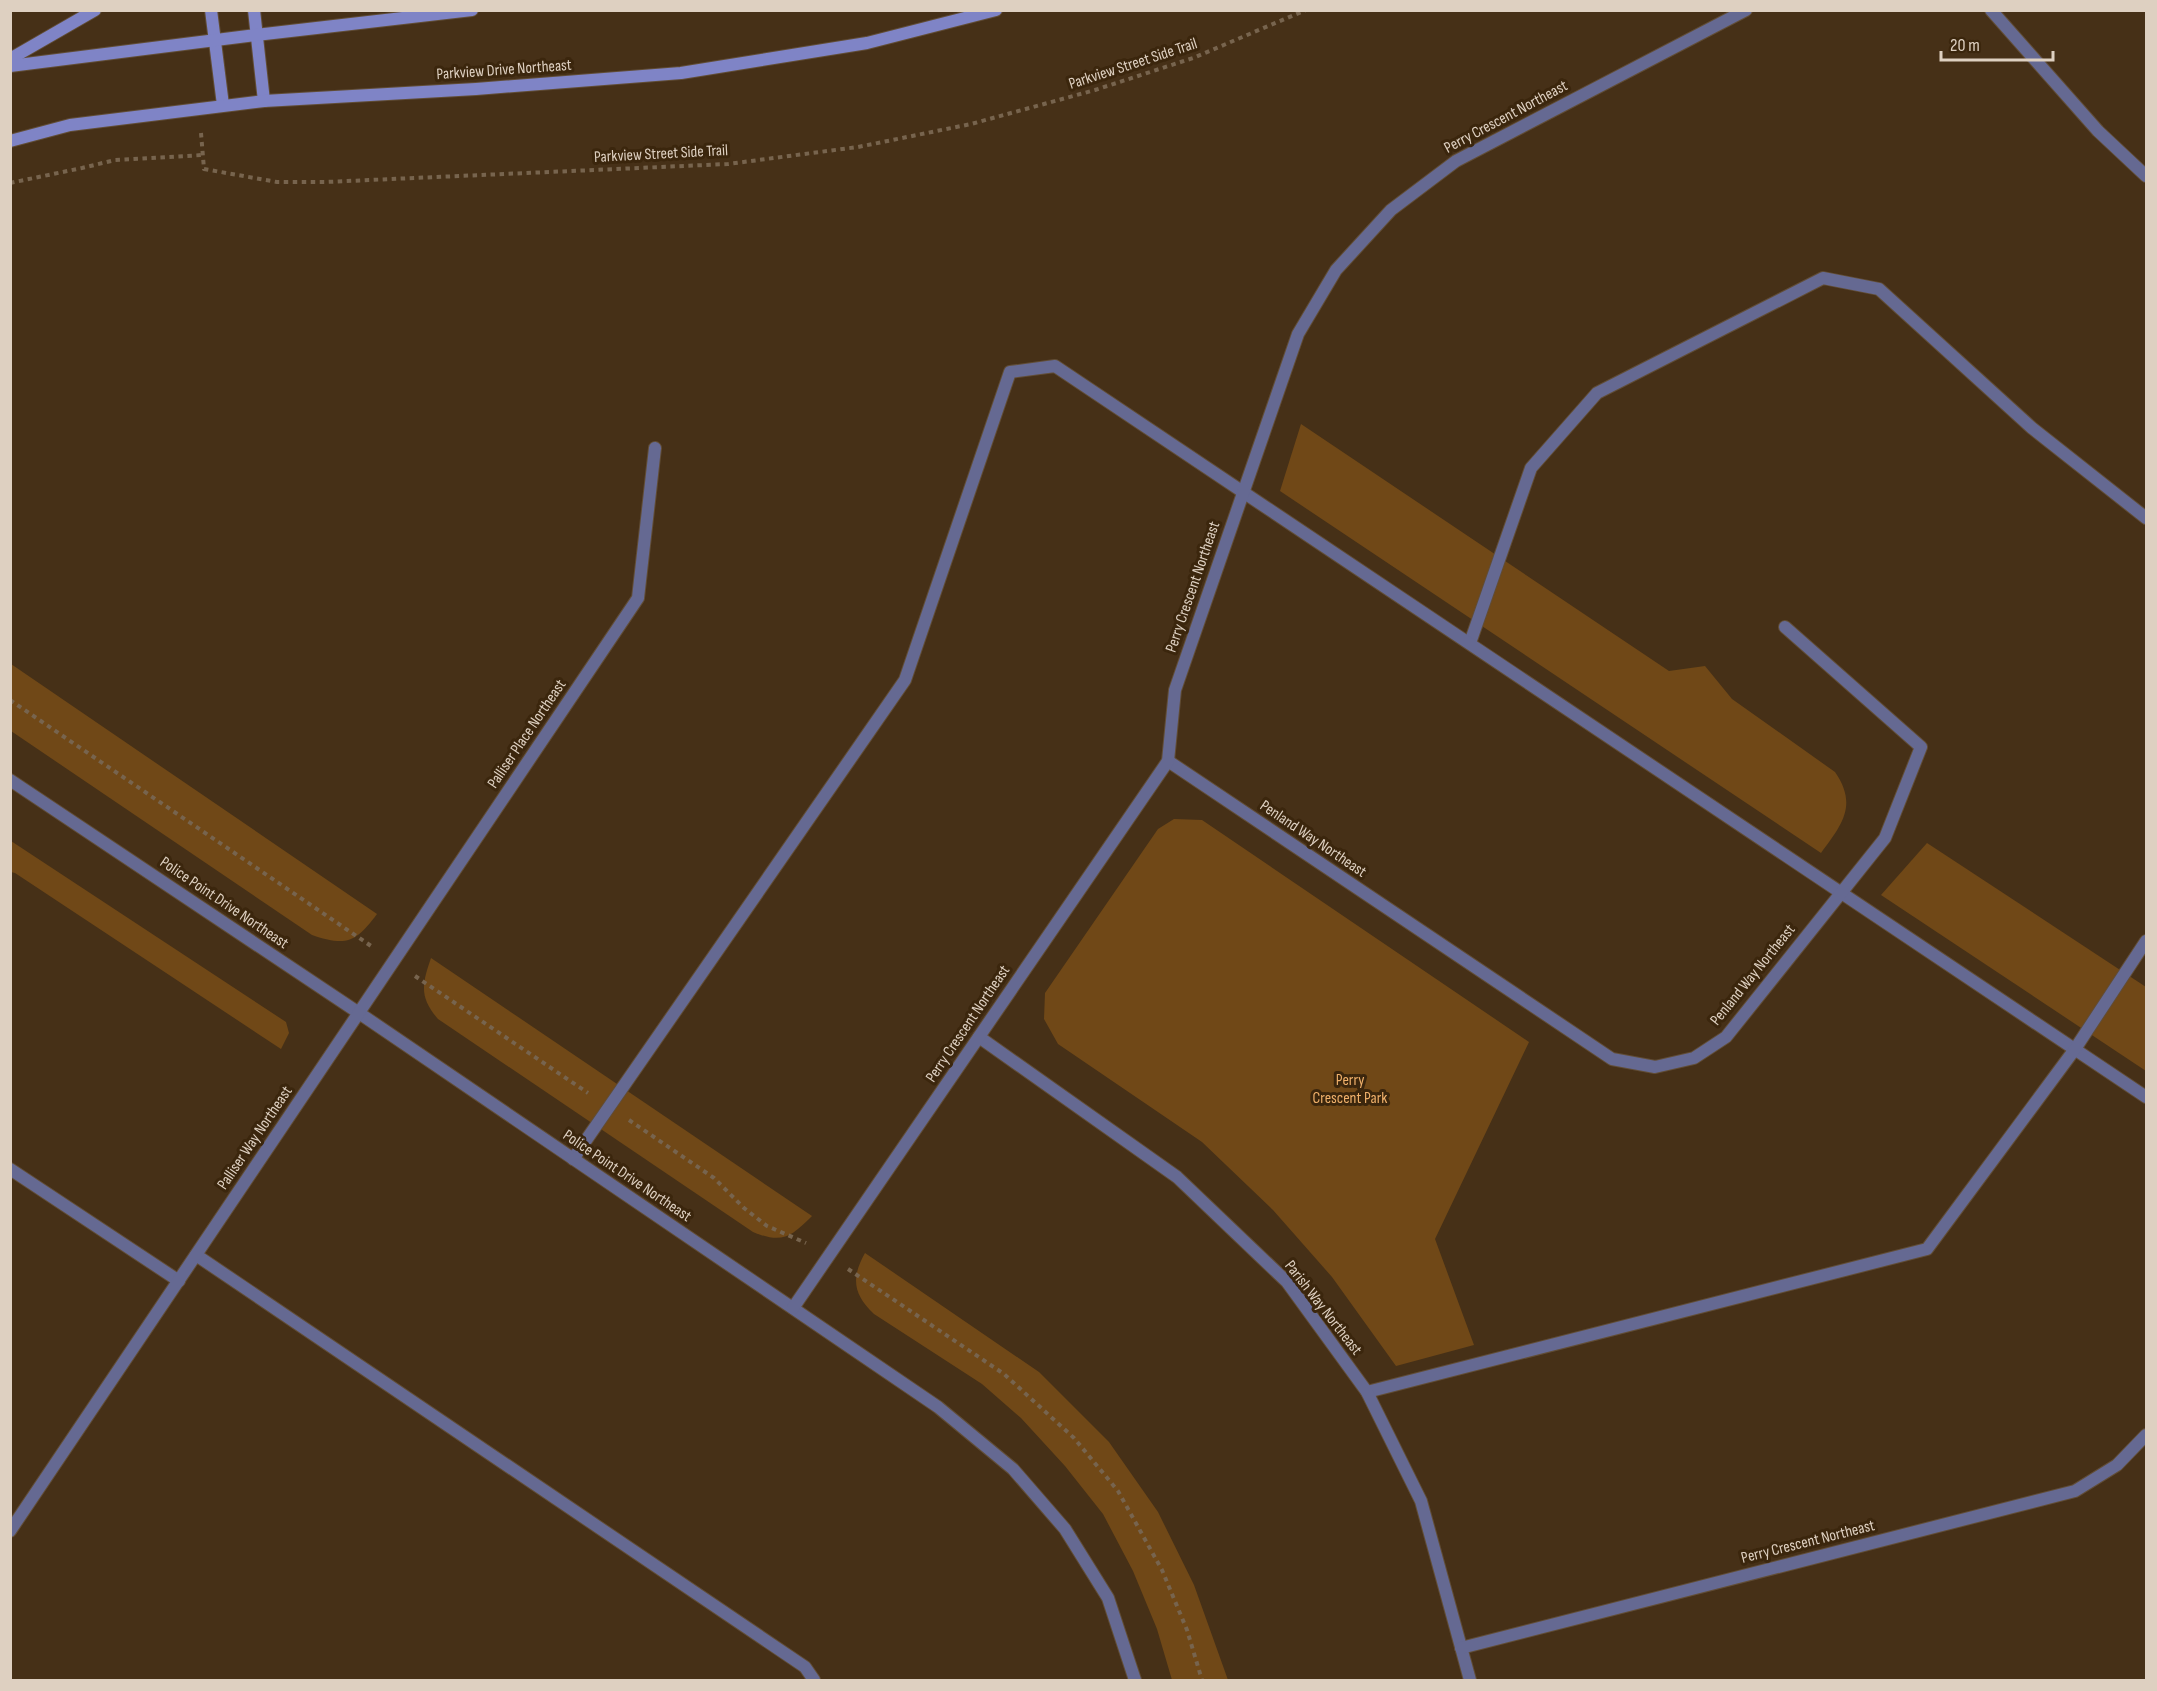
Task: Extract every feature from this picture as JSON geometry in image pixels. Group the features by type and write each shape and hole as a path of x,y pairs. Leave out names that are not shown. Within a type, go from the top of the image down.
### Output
{"main road":[{"path":"10,59 96,10"},
{"path":"211,10 223,105"},
{"path":"254,10 264,101"},
{"path":"10,66 472,10"},
{"name":"Parkview Drive Northeast","path":"10,141 70,125 223,105 681,73 867,43 996,10"}],"street":[{"name":"Perry Crescent Northeast","path":"793,1308 1168,761 1175,690 1298,334 1336,270 1391,210 1456,161 1746,10"},
{"path":"1991,10 2098,131 2146,176"},
{"path":"1470,643 1531,468 1597,393 1823,278 1879,289 2032,428 2146,518"},
{"path":"573,1159 904,680 1010,372 1055,366 2146,1097"},
{"name":"Palliser Place Northeast","path":"359,1013 638,598 655,448"},
{"name":"Penland Way Northeast","path":"1168,761 1612,1059 1655,1066 1694,1058 1726,1037 1885,838 1921,747 1785,627"},
{"name":"Police Point Drive Northeast","path":"10,780 359,1013 939,1407 1013,1469 1065,1529 1108,1598 1135,1680"},
{"path":"1367,1392 1927,1249 2075,1049 2146,940"},
{"name":"Palliser Way Northeast","path":"10,1531 359,1013"},
{"name":"Parish Way Northeast","path":"979,1037 1177,1177 1287,1282 1367,1392 1421,1501 1470,1680"},
{"path":"10,1169 179,1281"},
{"path":"196,1255 805,1667 814,1680"},
{"name":"Perry Crescent Northeast","path":"1461,1648 2075,1491 2117,1465 2146,1435"}],"path":[{"name":"Parkview Street Side Trail","path":"203,155 204,169 277,182 728,164 846,148 971,124 1095,90 1193,58 1306,10"},
{"path":"10,183 115,160 203,155 201,133"},
{"path":"10,700 714,1178 744,1208 767,1226 793,1236 829,1256 1004,1374 1074,1438 1118,1491 1162,1570 1187,1629 1202,1680"}],"green space":[{"path":"1301,424 1669,671 1705,666 1732,699 1835,772 1842,784 1846,805 1841,824 1821,853 1280,491"},
{"path":"11,664 377,914 363,931 350,940 334,941 312,935 11,731"},
{"name":"Perry Crescent Park","path":"1174,819 1202,820 1529,1042 1435,1239 1474,1345 1396,1366 1332,1277 1273,1210 1202,1142 1058,1044 1044,1019 1045,993 1158,829"},
{"path":"11,841 286,1022 289,1033 281,1049 11,872"},
{"path":"1927,843 2146,987 2146,1071 1881,895"},
{"path":"431,958 812,1216 792,1233 779,1238 753,1232 438,1019 428,1004 424,990"},
{"path":"865,1253 1039,1372 1109,1442 1158,1512 1194,1585 1228,1680 1172,1680 1157,1629 1133,1571 1103,1514 1065,1466 1021,1418 982,1384 874,1314 867,1307 856,1285 858,1270"}]}
